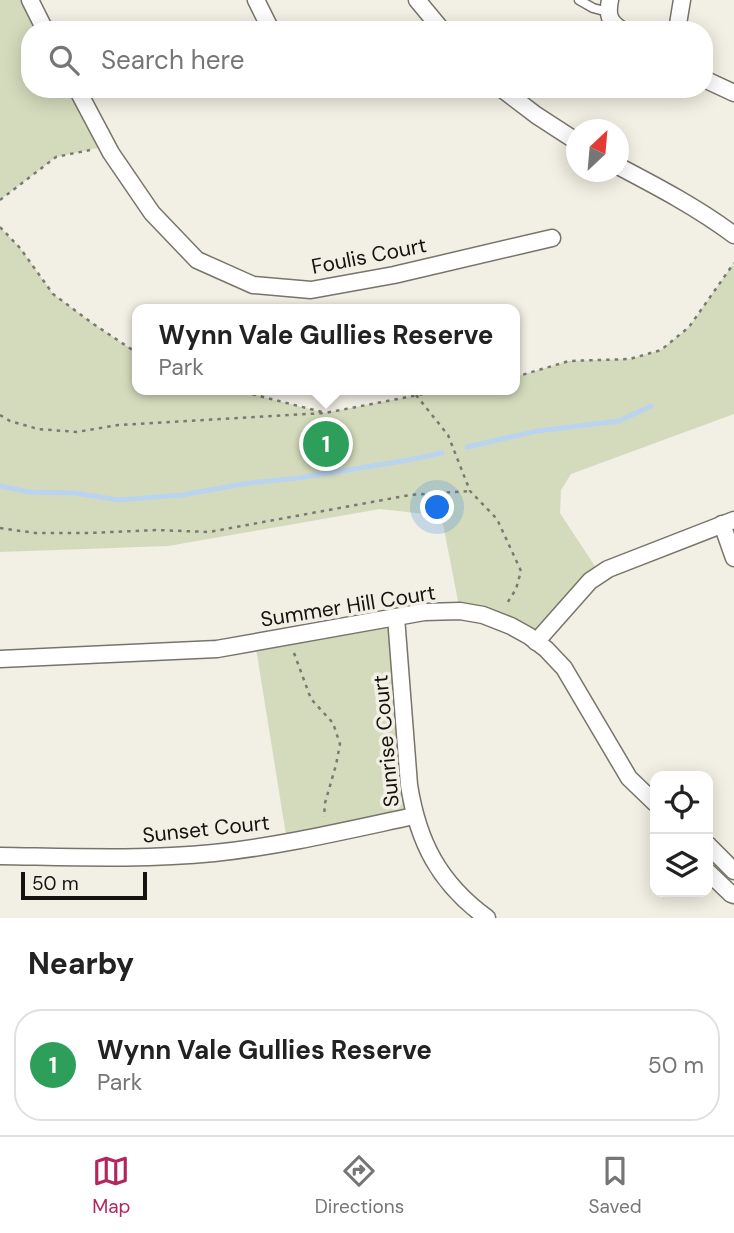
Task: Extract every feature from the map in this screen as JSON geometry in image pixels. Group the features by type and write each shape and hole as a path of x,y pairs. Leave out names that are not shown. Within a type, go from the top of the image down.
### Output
{"street":[{"path":"30,0 41,21"},
{"path":"256,0 266,21"},
{"path":"417,0 434,21"},
{"path":"678,21 682,0"},
{"path":"713,83 734,93"},
{"name":"Foulis Court","path":"82,98 107,146 152,213 197,260 253,285 311,290 394,275 552,238"},
{"path":"514,98 566,134"},
{"path":"629,172 675,196 734,235"},
{"path":"536,642 573,597 608,569 728,522 734,558"},
{"name":"Summer Hill Court","path":"0,659 217,649 424,612 460,611 483,615 511,626 536,642 564,668 629,778 650,798"},
{"name":"Sunrise Court","path":"396,618 409,785 414,816 429,854 449,885 486,918"},
{"name":"Sunset Court","path":"0,856 121,858 215,853 414,816"},
{"path":"713,850 734,871"},
{"path":"713,876 734,895"}],"lane":[{"path":"579,0 593,8 609,6"}],"path":[{"path":"0,200 56,157 107,146"},
{"path":"0,227 20,248 53,294 132,350"},
{"path":"520,376 569,361 630,359 661,350 689,327 734,263"},
{"path":"255,395 325,413"},
{"path":"0,415 10,421 38,429 77,432 118,425 325,413 415,395 448,435 470,491 497,519 521,571 516,589 500,621"},
{"path":"0,528 36,533 156,530 209,532 410,495 470,491"},
{"path":"292,636 294,655 311,699 333,723 340,744 320,835"}],"green space":[{"path":"0,0 30,0 40,21 21,21 21,98 82,98 107,146 56,157 0,200"},
{"path":"0,227 20,248 53,294 132,350 132,395 255,395 325,413 418,395 520,395 520,376 569,361 630,359 661,350 689,327 734,263 734,414 571,474 561,490 560,513 600,574 536,642 460,611 443,524 425,514 380,509 168,546 0,552"},
{"path":"396,617 414,816 287,841 255,642"}],"waterway":[{"path":"467,447 537,431 619,421 651,406"},
{"path":"0,486 30,492 75,493 119,500 182,495 442,453"}],"place":[{"name":"Wynn Vale Gullies Reserve","path":"326,444"}]}
